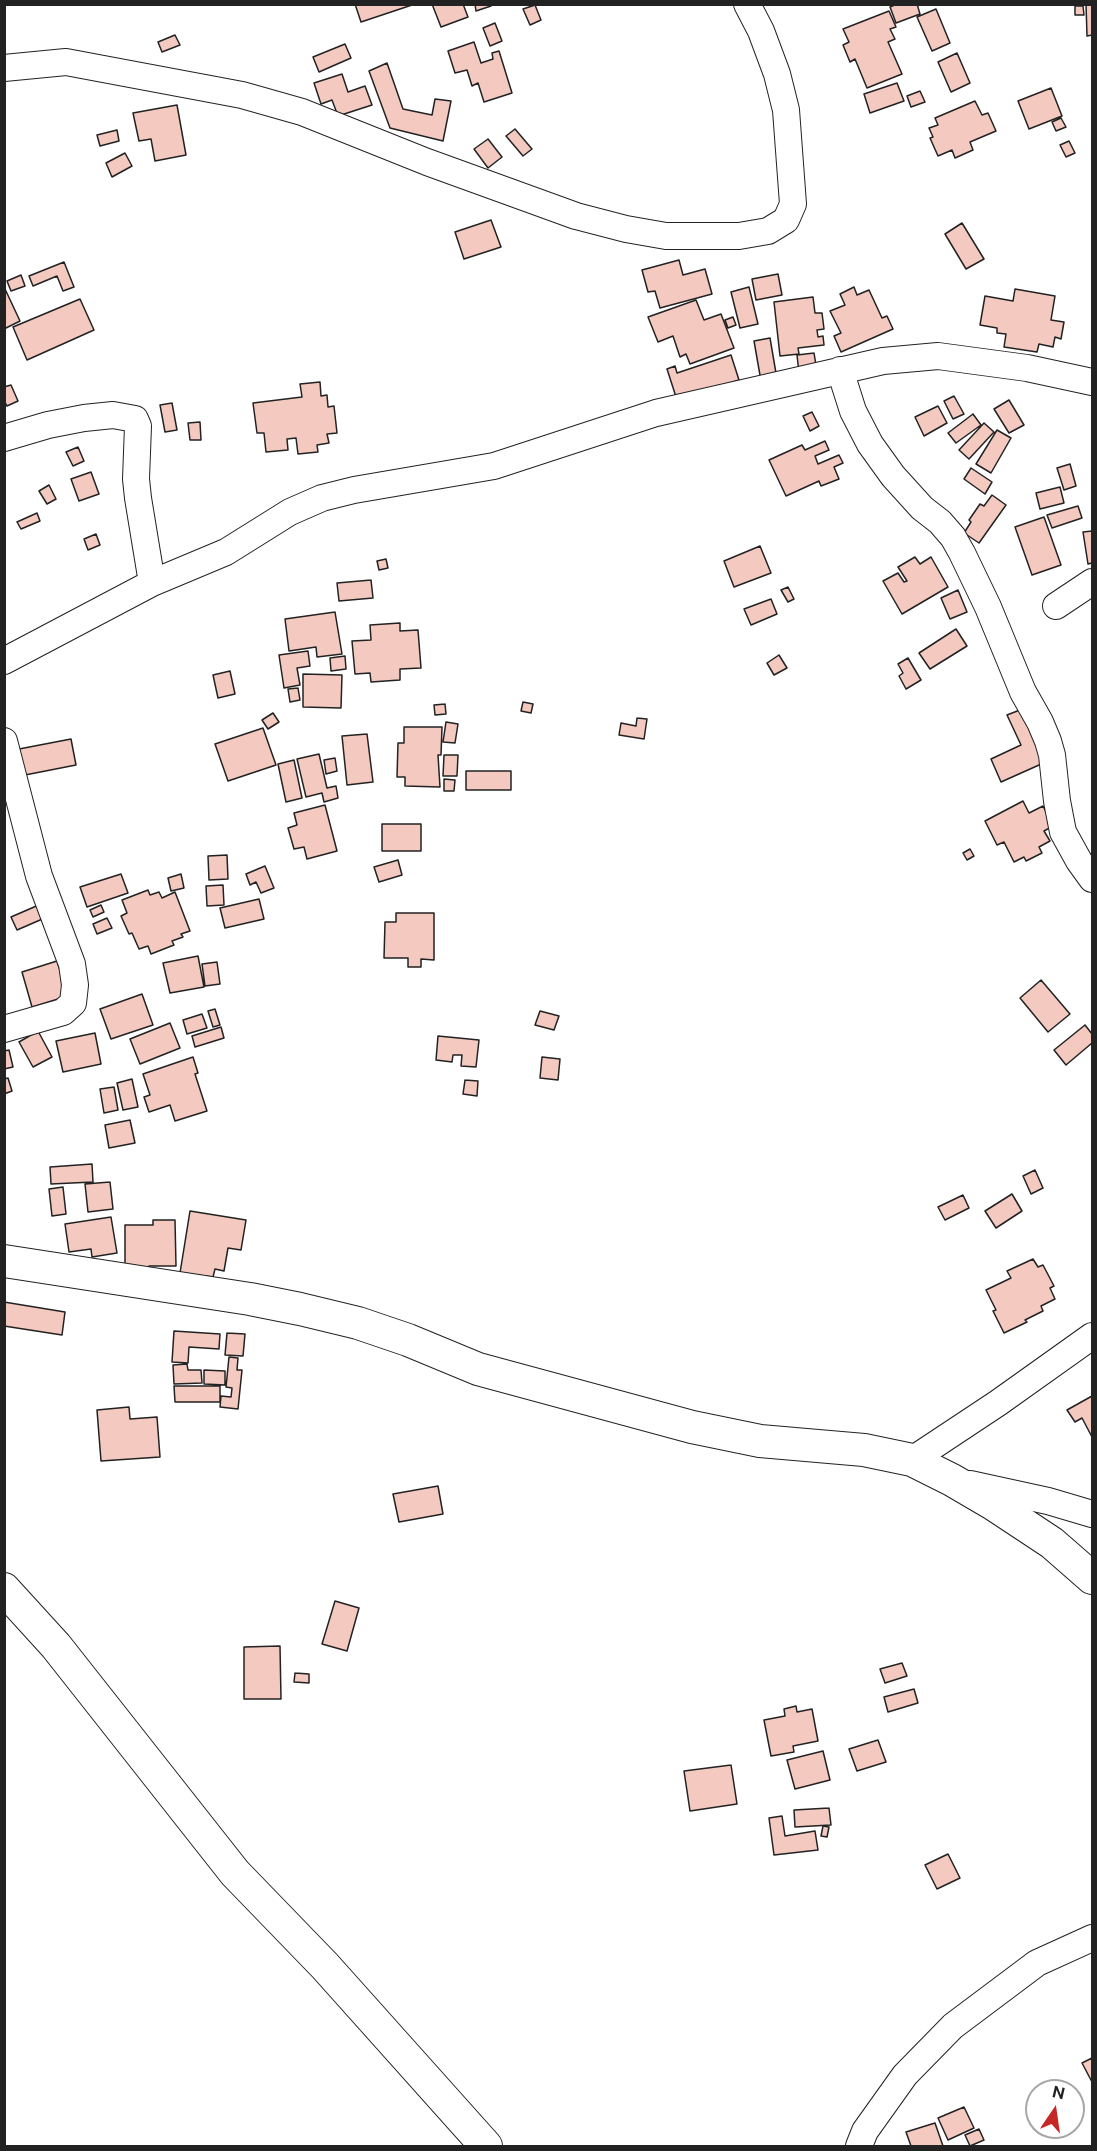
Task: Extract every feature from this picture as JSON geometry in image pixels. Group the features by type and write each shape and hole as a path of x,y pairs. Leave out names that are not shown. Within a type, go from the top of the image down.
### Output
{"street":[{"path":"4,68 66,62 242,95 302,112 427,162 576,216 626,229 666,236 739,236 768,231 786,220 793,204 786,110 777,74 761,31 747,4"},
{"path":"4,661 152,583 226,552 290,512 322,498 354,490 494,466 656,412 883,361 938,356 1027,368 1092,382"},
{"path":"840,370 853,411 870,444 900,484 953,537 962,553 988,607 1023,692 1048,741 1063,832 1092,879"},
{"path":"4,438 48,425 84,418 113,416 135,419 138,426 136,478 138,498 152,583"},
{"path":"1056,606 1092,582"},
{"path":"4,741 39,876 72,964 75,985 73,1003 63,1012 4,1029"},
{"path":"4,1261 250,1299 300,1309 358,1323 408,1340 478,1369 692,1427 760,1442 864,1450 912,1460 952,1480 1052,1544 1092,1578"},
{"path":"912,1460 998,1403 1092,1336"},
{"path":"952,1480 1092,1514"},
{"path":"4,1589 57,1646 235,1873 325,1966 486,2146"},
{"path":"859,2146 865,2131 905,2074 953,2025 1037,1962 1092,1938"}],"building":[{"path":"355,4 411,4 412,5 361,22"},
{"path":"432,4 463,4 468,17 441,27"},
{"path":"475,4 491,4 491,6 476,11"},
{"path":"897,4 917,4 920,14 896,23 890,7"},
{"path":"1086,4 1092,4 1092,35 1087,36"},
{"path":"535,5 541,20 530,25 523,9"},
{"path":"1075,6 1083,6 1084,15 1075,15"},
{"path":"936,9 950,43 932,51 917,17"},
{"path":"889,11 896,27 890,29 895,39 888,42 902,74 867,88 855,59 850,62 843,45 849,42 843,29"},
{"path":"495,23 502,41 490,46 483,28"},
{"path":"175,35 180,45 162,52 158,42"},
{"path":"474,42 481,63 493,59 492,53 499,51 512,93 484,102 478,83 472,86 467,70 455,73 448,51"},
{"path":"345,44 351,58 319,72 313,57"},
{"path":"957,53 970,83 951,92 938,62"},
{"path":"387,63 403,109 432,115 435,99 451,101 443,141 390,128 369,71"},
{"path":"342,74 348,92 365,86 372,105 338,116 332,100 321,104 314,83"},
{"path":"897,83 904,101 870,113 864,94"},
{"path":"1051,88 1062,116 1029,129 1018,101"},
{"path":"920,91 925,102 911,107 907,96"},
{"path":"975,101 982,115 988,113 996,131 970,142 973,150 955,158 952,150 938,156 930,138 933,137 929,128 938,125 935,118"},
{"path":"177,105 186,155 155,161 151,139 139,141 133,113"},
{"path":"1061,118 1066,127 1056,131 1052,122"},
{"path":"515,129 532,149 523,156 506,136"},
{"path":"117,130 119,141 100,146 97,135"},
{"path":"488,139 502,157 488,168 474,149"},
{"path":"1069,141 1075,153 1066,157 1060,145"},
{"path":"125,153 132,166 112,177 106,163"},
{"path":"491,220 501,247 464,259 455,232"},
{"path":"962,223 984,259 966,269 945,234"},
{"path":"679,260 683,275 705,269 712,294 660,308 655,291 648,292 642,270"},
{"path":"64,262 74,287 63,291 57,276 33,286 29,276"},
{"path":"778,274 782,295 756,300 752,279"},
{"path":"21,275 25,286 11,291 7,281"},
{"path":"749,287 758,324 740,328 731,292"},
{"path":"854,287 857,295 869,290 882,318 887,316 893,329 841,352 834,336 841,333 830,311 845,305 840,294"},
{"path":"5,289 20,321 6,328 4,325"},
{"path":"1015,289 1055,296 1051,320 1064,322 1061,339 1055,337 1053,347 1039,344 1037,352 1004,347 1006,334 997,333 997,328 980,325 985,296 1013,301"},
{"path":"813,297 815,313 822,313 824,329 817,330 818,337 823,336 824,345 798,348 799,354 780,356 774,302"},
{"path":"80,299 94,330 27,360 13,327"},
{"path":"696,300 704,320 721,314 734,348 690,364 686,354 680,357 673,336 658,342 648,317"},
{"path":"733,317 736,325 728,328 725,320"},
{"path":"770,338 777,379 761,381 754,341"},
{"path":"814,353 817,371 799,373 797,355"},
{"path":"731,355 739,380 677,400 667,369 675,366 677,373"},
{"path":"320,382 321,396 327,395 328,407 334,406 337,433 327,434 329,443 317,445 318,452 298,454 296,438 287,439 288,450 266,452 264,433 257,433 253,403 302,397 300,384"},
{"path":"11,385 18,401 7,406 4,401 4,387"},
{"path":"954,396 964,414 953,419 944,401"},
{"path":"1009,400 1024,425 1009,433 994,409"},
{"path":"172,403 177,430 165,432 160,405"},
{"path":"938,406 947,423 924,436 915,417"},
{"path":"812,412 819,426 810,431 803,416"},
{"path":"973,414 981,425 956,443 948,433"},
{"path":"200,422 201,440 190,440 188,423"},
{"path":"984,423 994,432 969,459 959,450"},
{"path":"997,430 1011,438 991,473 976,464"},
{"path":"825,441 829,450 815,456 818,464 839,455 843,463 834,467 839,479 821,486 819,481 786,496 769,460 802,445 805,450"},
{"path":"78,447 84,461 73,466 66,452"},
{"path":"1070,464 1076,486 1064,490 1057,468"},
{"path":"971,468 992,482 985,494 964,479"},
{"path":"91,472 99,494 79,501 71,479"},
{"path":"49,485 56,499 47,504 39,491"},
{"path":"1060,487 1064,503 1040,509 1036,493"},
{"path":"992,495 1006,505 979,543 964,533 971,522 969,520 980,504 984,506"},
{"path":"1078,506 1082,518 1052,528 1047,515"},
{"path":"37,513 40,521 21,529 17,522"},
{"path":"1044,517 1061,565 1032,575 1015,527"},
{"path":"1092,531 1092,563 1088,564 1083,532"},
{"path":"96,534 100,545 88,550 84,539"},
{"path":"760,546 771,573 734,587 724,561"},
{"path":"915,557 920,564 931,557 948,587 902,614 883,581 898,573 904,582 907,581 898,567"},
{"path":"386,559 388,568 379,570 377,561"},
{"path":"371,580 373,598 339,601 337,583"},
{"path":"788,587 794,599 788,602 781,590"},
{"path":"958,590 967,612 950,619 941,598"},
{"path":"771,599 777,614 751,625 744,609"},
{"path":"335,612 342,654 317,657 316,647 289,651 285,619"},
{"path":"400,623 400,631 418,630 421,668 400,669 400,680 371,682 370,673 355,674 352,641 371,640 370,625"},
{"path":"956,629 967,646 930,669 919,653"},
{"path":"308,651 310,666 297,668 300,685 284,688 279,655"},
{"path":"779,655 787,668 774,675 767,663"},
{"path":"345,656 346,669 331,671 330,658"},
{"path":"908,658 921,680 906,689 899,676 903,673 898,664"},
{"path":"230,671 235,694 218,698 213,675"},
{"path":"303,674 342,675 341,708 303,707"},
{"path":"298,688 300,700 290,702 288,689"},
{"path":"523,702 533,704 531,713 521,711"},
{"path":"445,704 446,714 435,715 434,705"},
{"path":"1025,708 1048,761 1001,782 991,759 1021,745 1007,715"},
{"path":"273,713 279,722 268,729 262,720"},
{"path":"637,718 647,719 644,739 619,735 621,723 636,726"},
{"path":"446,722 458,724 455,743 443,742"},
{"path":"404,727 442,727 441,755 438,755 440,787 405,786 405,777 397,777 398,743 404,743"},
{"path":"263,728 276,765 228,781 215,744"},
{"path":"367,734 373,782 347,785 342,736"},
{"path":"71,739 76,765 25,775 19,749"},
{"path":"319,754 327,788 336,786 338,798 324,802 322,793 306,797 297,759"},
{"path":"444,755 458,755 457,776 443,776"},
{"path":"335,758 337,771 326,774 324,760"},
{"path":"294,760 302,798 286,802 278,764"},
{"path":"466,771 511,771 511,790 466,790"},
{"path":"444,779 455,780 454,791 444,791"},
{"path":"1023,801 1029,813 1043,806 1053,826 1044,831 1050,841 1039,847 1042,853 1026,861 1024,857 1014,862 1004,842 997,845 985,821"},
{"path":"325,805 337,851 307,859 304,847 294,849 288,828 297,825 294,813"},
{"path":"382,824 421,824 421,851 382,851"},
{"path":"970,849 974,856 967,860 963,853"},
{"path":"227,855 228,879 209,880 208,856"},
{"path":"398,860 402,875 379,882 374,867"},
{"path":"265,866 274,888 261,893 256,882 250,885 246,874"},
{"path":"121,874 128,893 87,907 80,887"},
{"path":"181,874 184,888 171,891 168,878"},
{"path":"223,885 224,905 207,906 206,886"},
{"path":"148,890 150,895 159,892 162,898 175,892 190,931 181,934 183,937 172,941 174,945 151,954 148,946 139,949 121,916 127,913 122,900"},
{"path":"259,899 264,919 225,928 220,908"},
{"path":"41,904 47,917 17,930 11,917"},
{"path":"101,905 104,912 93,917 90,910"},
{"path":"396,913 434,913 434,960 421,959 421,967 408,967 408,958 384,958 385,922 396,922"},
{"path":"107,918 112,928 97,934 93,924"},
{"path":"198,956 204,987 170,993 163,963"},
{"path":"57,961 68,996 32,1007 22,972"},
{"path":"217,962 220,984 205,986 202,964"},
{"path":"1041,980 1070,1014 1048,1032 1020,998"},
{"path":"142,994 153,1025 111,1039 100,1009"},
{"path":"215,1009 220,1025 213,1027 208,1011"},
{"path":"540,1011 559,1016 554,1030 535,1025"},
{"path":"202,1014 207,1028 187,1034 183,1020"},
{"path":"170,1023 180,1048 140,1064 130,1039"},
{"path":"1085,1025 1092,1034 1092,1043 1066,1065 1054,1050"},
{"path":"221,1027 224,1038 195,1047 192,1036"},
{"path":"38,1031 52,1057 33,1067 19,1042"},
{"path":"95,1033 101,1064 63,1072 56,1041"},
{"path":"438,1036 479,1040 476,1067 461,1066 462,1055 453,1055 452,1062 436,1060"},
{"path":"9,1050 13,1067 4,1069 4,1051"},
{"path":"193,1057 198,1073 195,1074 207,1111 175,1121 170,1105 149,1112 144,1097 150,1095 143,1074"},
{"path":"542,1057 560,1059 558,1080 540,1078"},
{"path":"8,1078 12,1091 4,1094 4,1079"},
{"path":"132,1079 138,1107 123,1110 117,1083"},
{"path":"465,1080 478,1081 477,1096 463,1094"},
{"path":"114,1087 118,1110 104,1113 100,1089"},
{"path":"130,1120 135,1143 109,1148 105,1125"},
{"path":"92,1164 93,1182 51,1184 50,1167"},
{"path":"1035,1170 1043,1188 1031,1194 1023,1176"},
{"path":"110,1182 113,1209 88,1212 85,1184"},
{"path":"63,1187 66,1214 52,1216 49,1189"},
{"path":"1012,1194 1022,1211 996,1228 985,1211"},
{"path":"963,1195 969,1208 945,1220 938,1207"},
{"path":"190,1211 246,1220 241,1250 228,1248 224,1271 215,1269 213,1277 180,1273"},
{"path":"111,1217 117,1253 92,1257 91,1249 69,1252 65,1224"},
{"path":"153,1220 175,1220 176,1266 149,1266 150,1269 125,1270 125,1225 153,1225"},
{"path":"1033,1259 1038,1267 1043,1265 1054,1286 1050,1288 1055,1299 1041,1306 1043,1311 1025,1320 1027,1322 1004,1333 986,1290 1011,1278 1007,1271"},
{"path":"4,1302 65,1312 62,1335 4,1326"},
{"path":"174,1331 220,1334 219,1349 189,1347 188,1363 172,1362"},
{"path":"227,1333 245,1334 243,1356 225,1355"},
{"path":"229,1357 238,1358 237,1370 242,1370 238,1409 220,1407 221,1396 231,1397 232,1388 226,1387"},
{"path":"187,1364 188,1370 201,1370 202,1383 174,1384 173,1365"},
{"path":"204,1370 225,1371 225,1385 204,1384"},
{"path":"174,1386 220,1386 220,1402 175,1402"},
{"path":"1092,1396 1092,1437 1082,1418 1075,1422 1067,1410"},
{"path":"129,1407 130,1419 157,1417 160,1457 101,1461 97,1410"},
{"path":"438,1486 443,1514 399,1522 393,1494"},
{"path":"335,1601 359,1608 347,1651 322,1644"},
{"path":"280,1646 281,1699 244,1699 244,1647"},
{"path":"902,1663 907,1676 885,1683 880,1669"},
{"path":"295,1673 309,1674 309,1683 294,1682"},
{"path":"914,1689 918,1703 888,1712 884,1697"},
{"path":"796,1706 797,1712 812,1709 818,1741 793,1746 794,1752 771,1756 764,1720 785,1716 784,1709"},
{"path":"878,1740 886,1762 857,1771 849,1749"},
{"path":"823,1751 830,1780 795,1789 787,1760"},
{"path":"731,1765 737,1804 690,1811 684,1771"},
{"path":"829,1808 831,1825 795,1827 794,1810"},
{"path":"782,1816 785,1836 815,1831 818,1850 774,1855 769,1818"},
{"path":"823,1826 829,1827 827,1837 821,1836"},
{"path":"948,1854 960,1878 937,1889 925,1865"},
{"path":"1092,2058 1092,2082 1082,2063"},
{"path":"964,2107 974,2128 948,2140 938,2118"},
{"path":"935,2123 943,2146 911,2146 906,2132"},
{"path":"979,2129 984,2140 970,2146 965,2135"}]}
